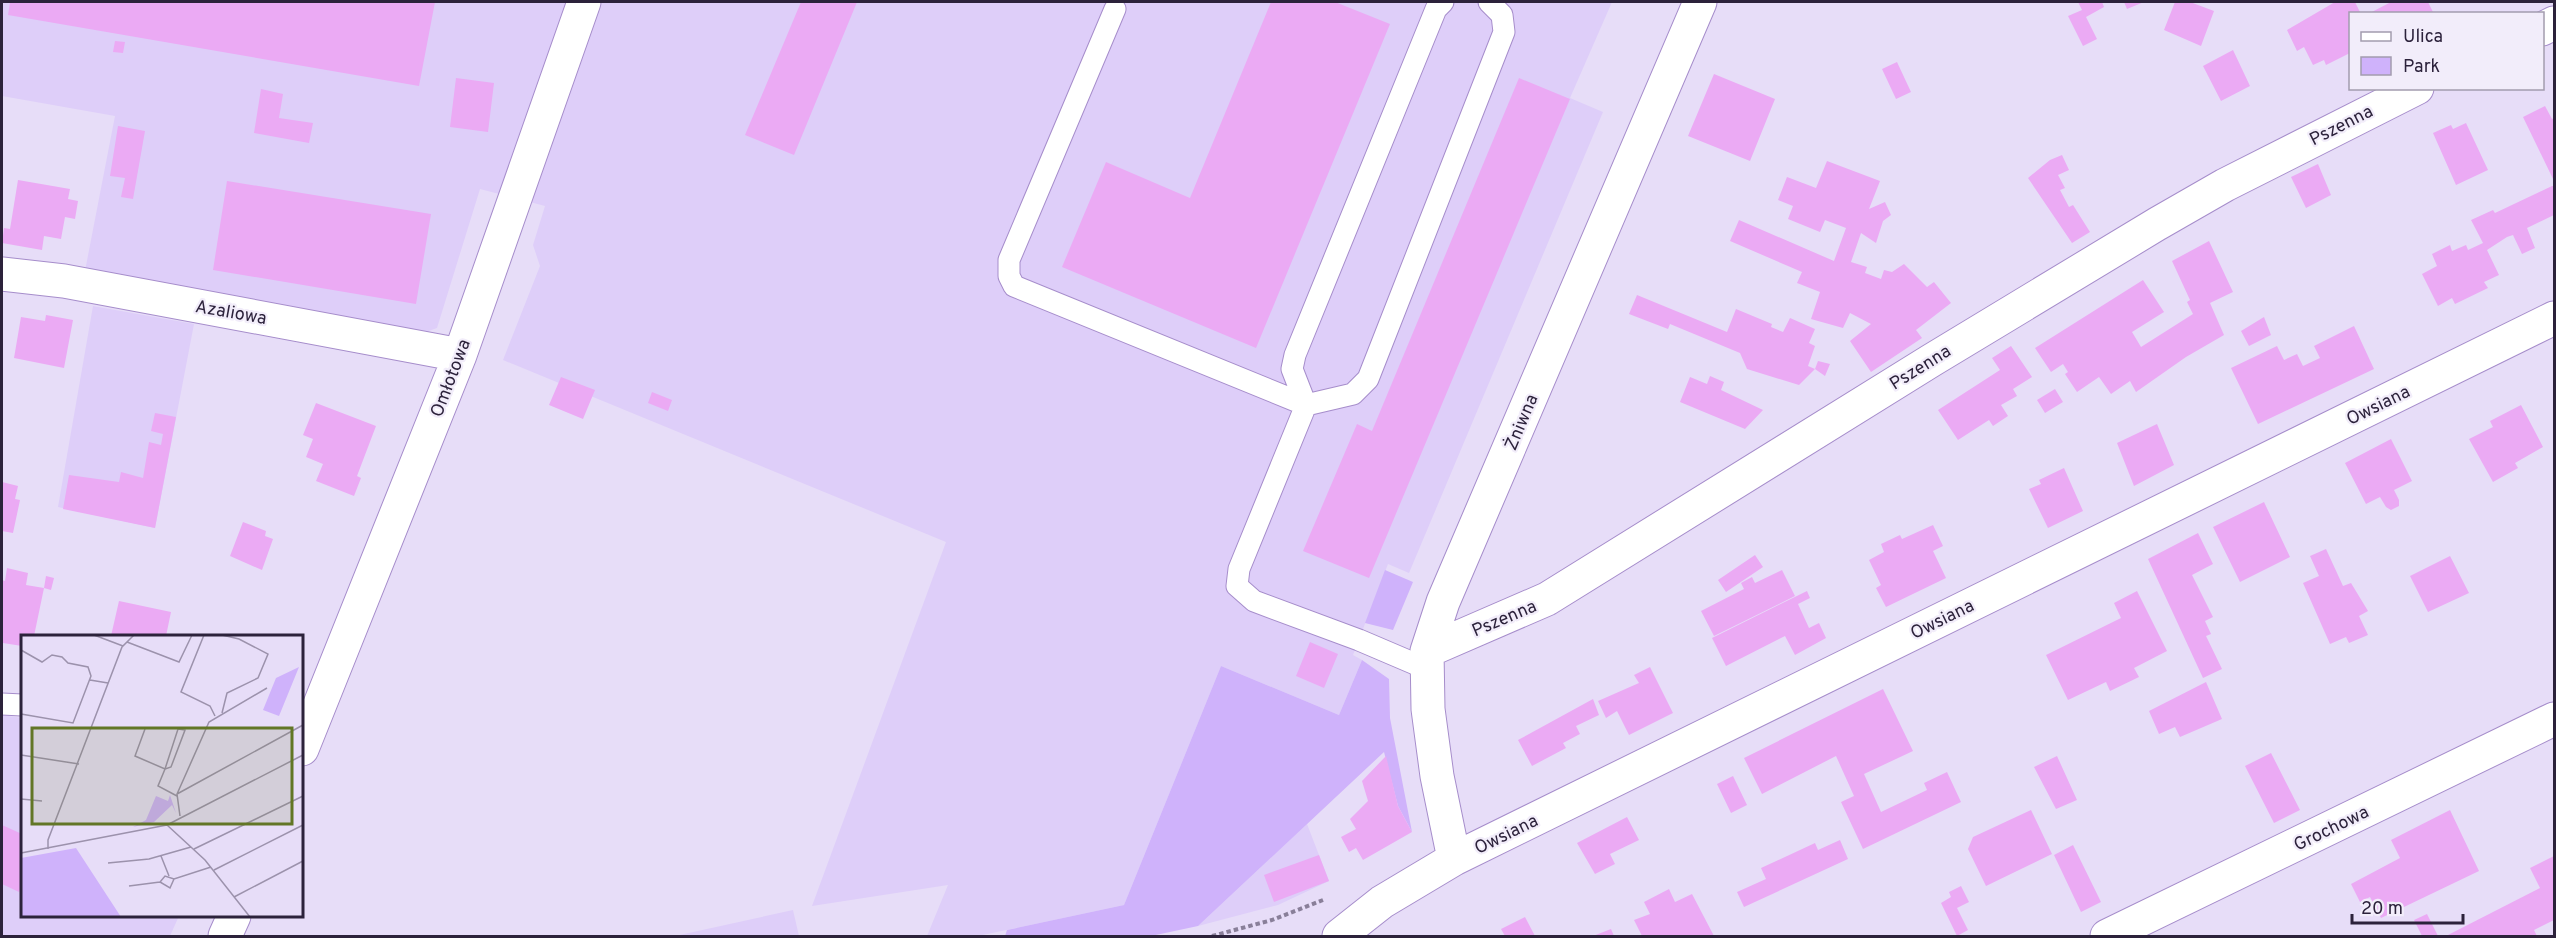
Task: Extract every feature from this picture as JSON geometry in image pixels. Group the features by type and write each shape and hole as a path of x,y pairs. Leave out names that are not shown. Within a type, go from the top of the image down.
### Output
{"street":[{"name":"Omłotowa","path":"303,747 460,355 584,2"},
{"name":"Żniwna","path":"1454,859 1437,776 1428,709 1427,660 1443,603 1700,2"},
{"name":"Pszenna","path":"1427,660 1547,599 1932,360 2157,224 2225,185 2413,90"},
{"name":"Azaliowa","path":"2,274 64,281 460,355"},
{"name":"Owsiana","path":"1339,936 1382,902 1454,859 2554,318"},
{"name":"Grochowa","path":"2107,936 2554,719"},
{"path":"225,936 233,917"}],"lane":[{"path":"1427,660 1359,640 1254,601 1237,586 1239,569 1306,405 1292,369 1295,355 1436,9 1443,2"},
{"path":"1115,9 1009,260 1008,276 1014,286 1306,405 1353,393 1368,379 1504,32 1502,15 1489,2"},
{"path":"2,704 21,705"}],"shaded area":[{"path":"2,2 1612,2 1570,98 1603,112 1409,573 1388,564 1353,655 1362,660 1339,715 1221,666 1124,905 978,936 927,936 948,885 812,906 946,542 503,360 540,266 533,245 545,206 480,189 437,328 423,333 85,271 115,116 2,96"},
{"path":"93,306 194,324 155,528 58,507"},
{"path":"2,715 21,718 21,917 179,917 170,936 2,936"},
{"path":"1307,824 1329,881 1278,905 1198,926"},
{"path":"793,910 799,936 675,936"}],"green space":[{"path":"1385,570 1413,582 1393,630 1365,623"},
{"path":"1362,660 1389,679 1390,718 1412,832 1398,806 1384,752 1198,926 1151,936 1005,936 1007,930 1124,905 1221,666 1339,715"}],"building":[{"path":"10,2 435,2 419,86 8,15"},
{"path":"801,2 857,2 794,155 745,135"},
{"path":"1271,2 1335,2 1390,24 1256,348 1062,267 1106,162 1190,198"},
{"path":"2078,2 2102,2 2104,7 2086,17 2097,39 2083,46 2068,16 2082,10"},
{"path":"2124,2 2144,2 2127,9"},
{"path":"2175,2 2190,2 2214,11 2201,46 2164,30"},
{"path":"2335,2 2355,2 2360,12 2349,12 2349,54 2326,65 2324,60 2313,65 2304,47 2297,51 2287,30"},
{"path":"2391,2 2428,2 2433,12 2372,12"},
{"path":"115,41 125,42 123,53 113,52"},
{"path":"2233,50 2250,86 2221,101 2203,66"},
{"path":"1897,62 1911,92 1896,99 1882,69"},
{"path":"1714,74 1775,99 1750,161 1688,136"},
{"path":"456,78 494,83 488,132 450,127"},
{"path":"1519,78 1570,99 1369,578 1303,551 1357,424 1372,431"},
{"path":"261,89 283,94 279,118 313,123 309,143 254,133"},
{"path":"2545,106 2552,119 2554,118 2554,181 2523,117"},
{"path":"2466,123 2488,170 2456,185 2433,133 2451,125 2453,129"},
{"path":"118,126 145,131 133,199 121,197 125,178 110,176"},
{"path":"2062,155 2069,170 2058,175 2065,188 2060,190 2069,207 2073,205 2090,232 2072,243 2028,178 2050,160"},
{"path":"1827,161 1880,181 1869,209 1885,202 1891,215 1883,221 1876,243 1861,233 1851,262 1867,267 1865,273 1881,279 1884,270 1892,272 1904,264 1927,287 1934,282 1951,303 1916,330 1922,338 1871,372 1850,341 1871,324 1850,313 1843,328 1811,319 1820,292 1797,283 1802,272 1730,241 1739,220 1834,261 1846,228 1825,220 1820,232 1788,219 1793,206 1778,200 1787,177 1816,188"},
{"path":"2318,164 2331,195 2306,208 2291,177"},
{"path":"18,180 70,189 68,199 78,201 75,219 65,217 61,239 44,236 42,250 2,243 4,228 10,229"},
{"path":"227,181 431,214 416,304 213,270"},
{"path":"2554,186 2554,215 2527,228 2535,248 2522,254 2513,235 2507,237 2487,250 2499,275 2484,282 2488,288 2455,304 2452,298 2438,306 2422,274 2437,266 2432,254 2450,245 2452,251 2466,245 2468,250 2483,243 2471,220 2493,210 2495,213"},
{"path":"2209,241 2233,292 2210,303 2224,335 2186,357 2136,392 2130,381 2111,394 2099,377 2077,392 2065,374 2068,372 2063,364 2051,372 2035,348 2143,280 2164,312 2132,332 2141,347 2193,314 2187,302 2190,300 2172,261"},
{"path":"1637,295 1727,332 1736,309 1772,324 1771,327 1783,332 1790,318 1815,329 1809,343 1815,346 1808,366 1815,369 1799,385 1747,369 1740,353 1670,324 1668,329 1629,314"},
{"path":"46,315 73,320 64,368 14,358 21,317 45,321"},
{"path":"2264,317 2271,335 2249,346 2241,331"},
{"path":"2354,326 2374,369 2258,424 2231,368 2277,346 2284,360 2297,354 2303,366 2320,358 2314,346"},
{"path":"2011,346 2032,377 2013,389 2017,396 2001,405 2008,416 1993,426 1989,420 1958,440 1938,410 2000,370 1992,358"},
{"path":"1818,361 1830,364 1825,376 1815,369"},
{"path":"1710,376 1724,382 1721,390 1763,410 1745,429 1680,402 1690,377 1707,384"},
{"path":"561,377 595,390 583,419 549,405"},
{"path":"2055,389 2063,402 2045,413 2037,400"},
{"path":"652,392 672,400 668,411 648,403"},
{"path":"316,403 376,426 357,476 361,478 354,496 316,481 323,464 306,457 313,439 303,435"},
{"path":"2521,405 2543,447 2515,463 2518,468 2493,482 2469,439 2493,427 2490,421"},
{"path":"155,413 176,417 155,528 63,509 69,475 119,482 121,472 143,478 149,442 161,445 163,434 151,431"},
{"path":"2157,424 2174,465 2134,486 2117,443"},
{"path":"2391,439 2412,481 2394,490 2399,506 2391,510 2386,507 2380,497 2366,504 2345,463"},
{"path":"2064,468 2083,511 2048,528 2029,489 2041,484 2039,480"},
{"path":"2,482 18,486 15,499 20,500 13,533 2,531"},
{"path":"2264,502 2290,557 2240,582 2213,527"},
{"path":"243,522 266,531 265,536 273,539 262,570 230,556"},
{"path":"1933,525 1943,546 1933,551 1946,578 1886,607 1876,588 1881,585 1869,560 1884,552 1881,544 1900,535 1902,539"},
{"path":"2198,533 2213,564 2192,575 2213,617 2205,621 2211,634 2206,636 2222,669 2203,678 2148,559"},
{"path":"2326,549 2343,586 2351,583 2368,611 2359,616 2368,635 2349,643 2346,637 2330,644 2303,583 2319,576 2310,556"},
{"path":"1755,555 1763,567 1726,592 1718,580"},
{"path":"2450,556 2469,593 2428,612 2410,576"},
{"path":"7,568 28,573 26,585 44,588 34,635 21,635 21,646 3,643 2,647 2,580 5,581"},
{"path":"1782,570 1795,596 1714,636 1701,611 1744,589 1741,583 1752,577 1755,583"},
{"path":"46,576 54,578 51,590 44,588"},
{"path":"1807,591 1810,598 1798,604 1809,628 1819,623 1826,638 1795,655 1785,636 1726,666 1712,638"},
{"path":"2137,591 2167,651 2134,668 2139,677 2110,691 2106,682 2068,700 2046,655 2121,618 2114,603"},
{"path":"119,601 171,612 166,635 111,635"},
{"path":"1310,642 1338,654 1324,688 1296,676"},
{"path":"1650,667 1673,713 1629,735 1617,711 1606,718 1598,701 1639,683 1634,675"},
{"path":"2206,682 2222,719 2180,737 2175,727 2159,734 2149,711"},
{"path":"1883,689 1913,751 1864,774 1881,812 1927,790 1924,783 1947,772 1961,802 1863,849 1841,802 1854,796 1836,756 1762,794 1744,758"},
{"path":"1593,699 1599,715 1576,726 1580,734 1563,743 1566,748 1532,766 1518,740"},
{"path":"2271,753 2300,810 2274,823 2245,766"},
{"path":"1386,756 1398,806 1412,832 1363,860 1356,848 1349,852 1341,837 1356,829 1350,819 1368,801 1362,781"},
{"path":"2057,756 2077,800 2056,809 2034,767"},
{"path":"1733,776 1747,805 1731,813 1717,784"},
{"path":"2031,810 2052,854 1986,886 1968,849 1973,837"},
{"path":"2450,810 2479,871 2381,918 2370,897 2360,902 2351,884 2400,858 2391,840"},
{"path":"1627,817 1639,840 1610,854 1615,864 1595,874 1577,843"},
{"path":"2,825 21,834 21,887 19,892 2,884"},
{"path":"1840,840 1848,859 1744,907 1737,892 1766,879 1761,868 1815,843 1818,850"},
{"path":"2073,845 2101,902 2081,912 2054,855"},
{"path":"1319,855 1329,881 1274,902 1264,875"},
{"path":"2554,856 2554,920 2534,930 2537,936 2446,936 2540,888 2530,868"},
{"path":"1961,886 1969,902 1957,908 1968,930 1957,936 1941,903 1951,897 1949,892"},
{"path":"1669,889 1675,902 1692,894 1714,936 1642,936 1634,920 1650,914 1644,902"},
{"path":"2427,914 2438,936 2422,936 2414,920"},
{"path":"1525,917 1535,936 1505,936 1501,929"},
{"path":"1611,929 1614,936 1593,936"}]}
